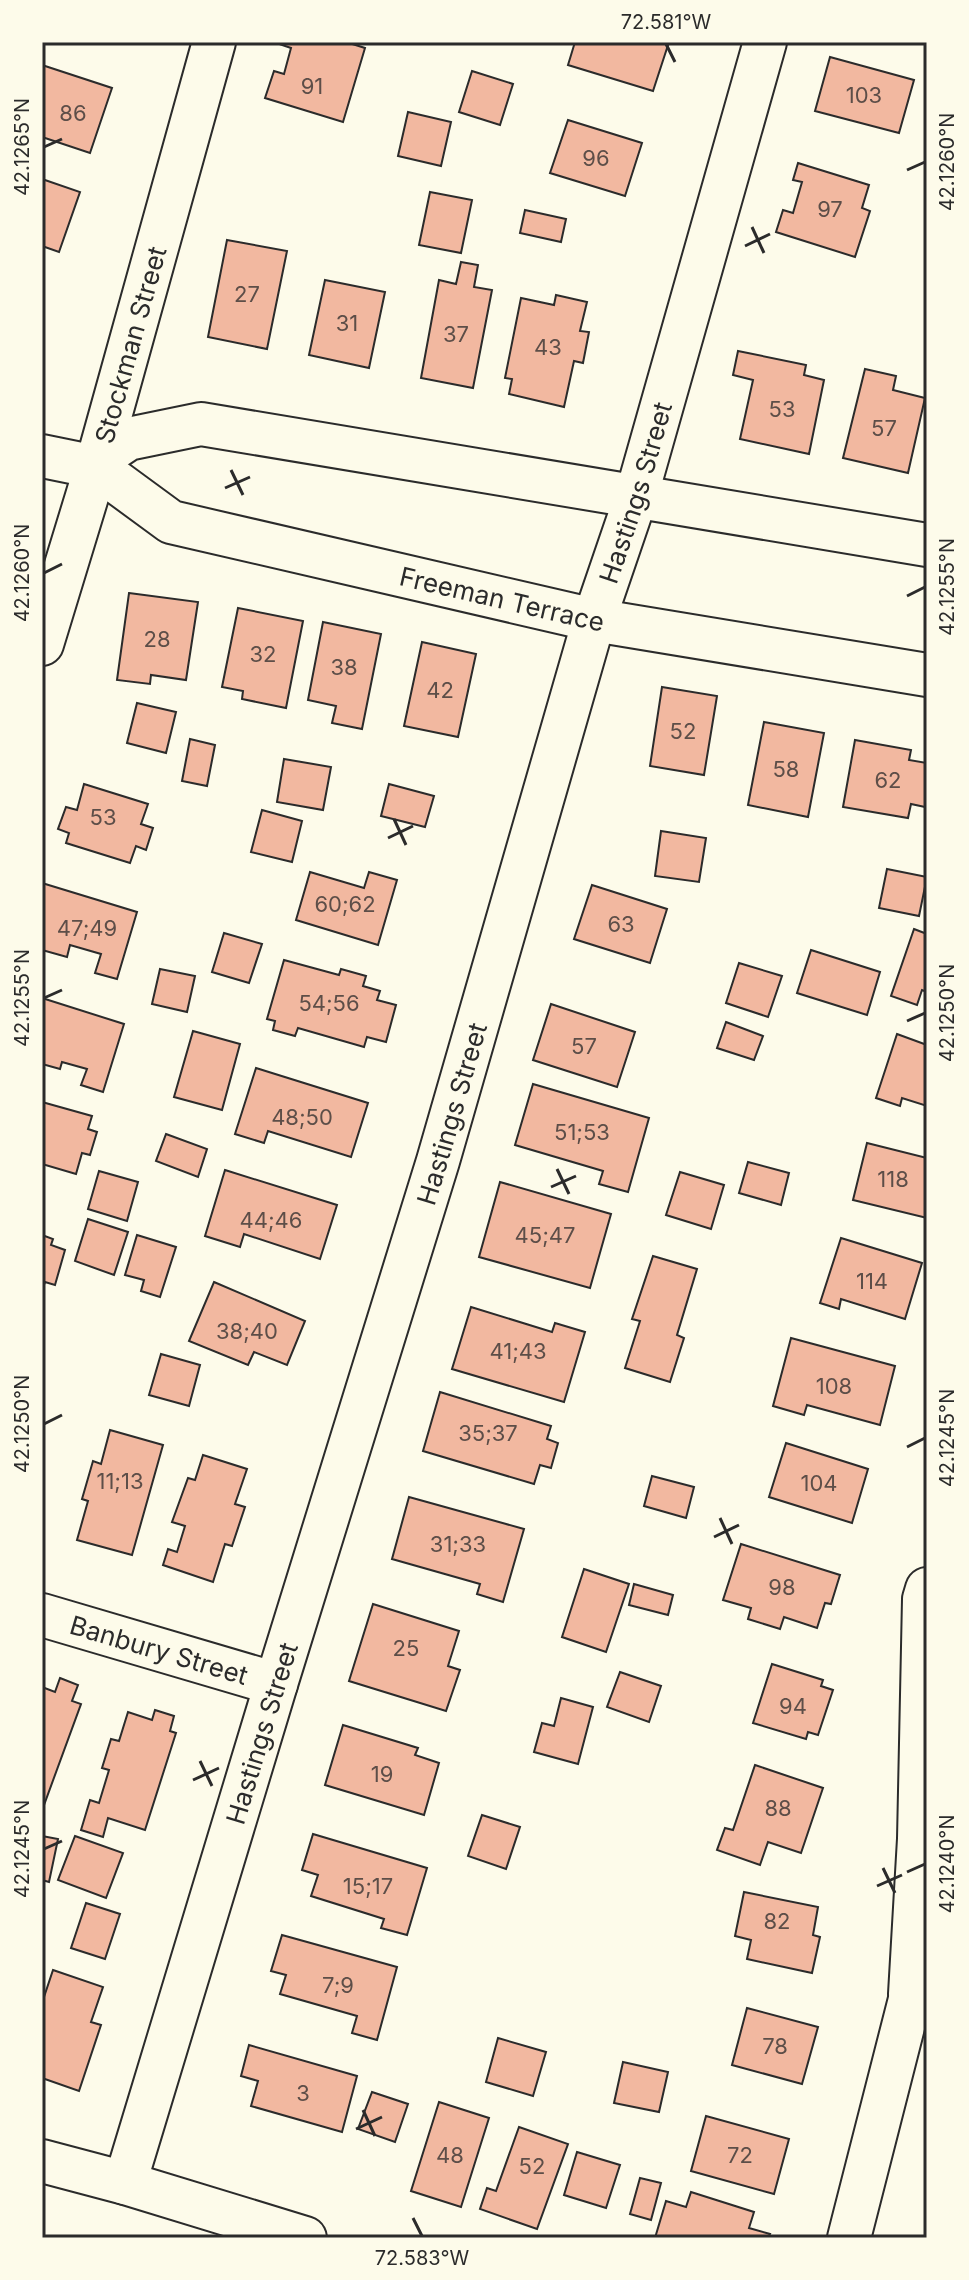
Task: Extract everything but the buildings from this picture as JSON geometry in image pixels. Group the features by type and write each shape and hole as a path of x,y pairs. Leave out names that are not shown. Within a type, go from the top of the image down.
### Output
{"street":[{"name":"Stockman Street","path":"42,644 96,467 214,42"},
{"name":"Hastings Street","path":"125,2183 438,1161 594,620 636,497 765,42"},
{"path":"96,467 128,439 201,424 927,545"},
{"name":"Freeman Terrace","path":"42,456 96,467 171,522 594,620 927,675"},
{"path":"910,1994 919,1839 924,1599 927,1589"},
{"name":"Banbury Street","path":"42,1615 276,1684"},
{"path":"849,2238 910,1994 927,1940"},
{"path":"42,2161 305,2238"}]}
